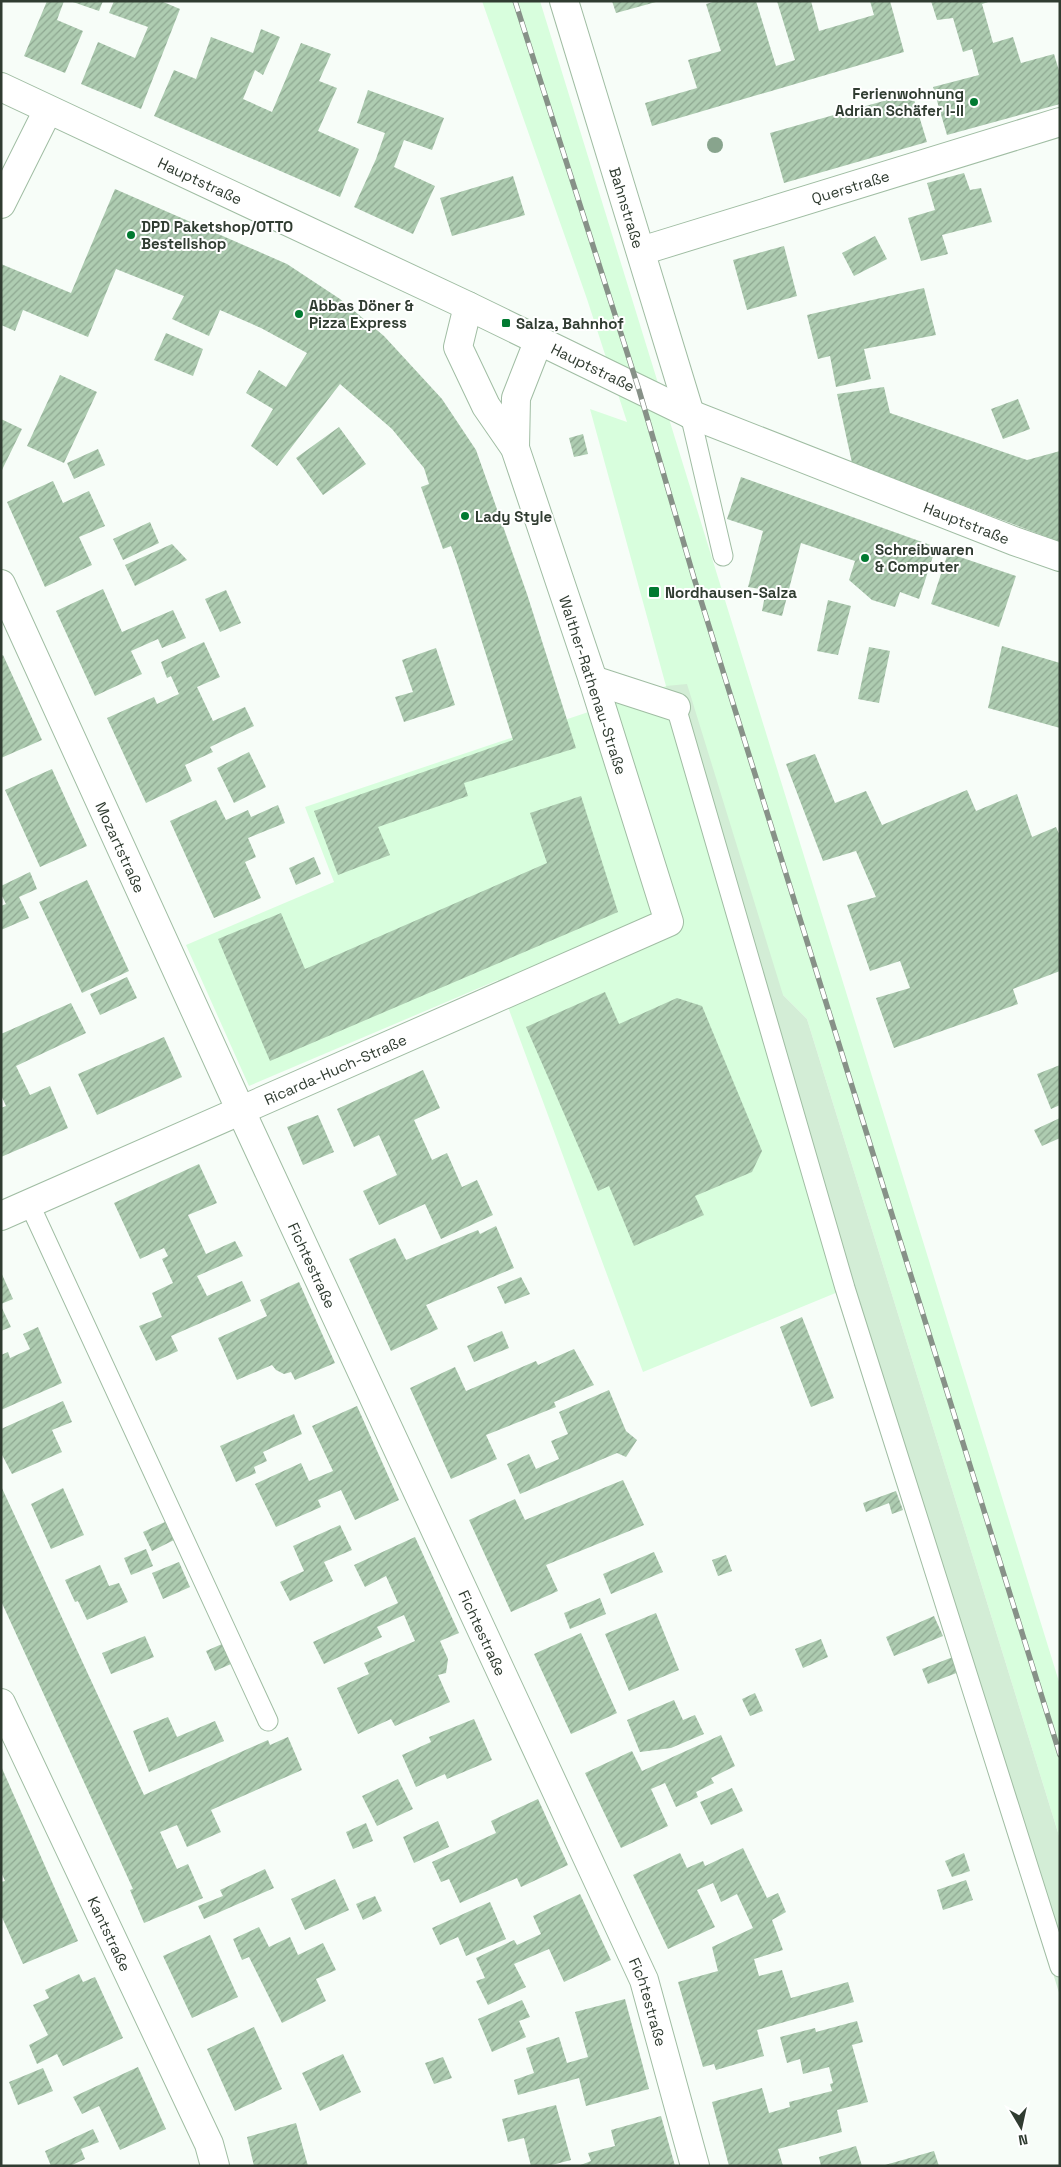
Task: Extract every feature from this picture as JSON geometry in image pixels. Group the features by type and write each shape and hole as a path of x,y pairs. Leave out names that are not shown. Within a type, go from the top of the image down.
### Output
{"street":[{"name":"Bahnstraße","path":"564,1 690,414"},
{"name":"Hauptstraße","path":"1,88 468,306 538,342 690,414 1014,541 1060,557"},
{"path":"1,204 48,110"},
{"name":"Querstraße","path":"641,251 1060,122"},
{"name":"Walther-Rathenau-Straße","path":"468,306 458,347 486,406 515,448 592,680 669,922"},
{"name":"Walther-Rathenau-Straße","path":"515,448 516,398 538,342"},
{"name":"Mozartstraße","path":"1,584 240,1109"},
{"path":"592,680 676,707"},
{"name":"Ricarda-Huch-Straße","path":"1,1216 240,1109 669,922"},
{"name":"Fichtestraße","path":"240,1109 644,1980 695,2166"},
{"name":"Kantstraße","path":"1,1703 209,2144 215,2166"}],"lane":[{"path":"690,414 723,556"},
{"path":"676,707 845,1288 1060,1967"},
{"path":"29,1203 268,1721"}],"shaded area":[{"path":"482,1 540,1 1060,1685 1060,1839 807,1019 783,995 838,1292 643,1372 498,980 249,1086 186,945 334,882 305,807 666,686 590,409 627,422 587,299"},
{"path":"687,684 783,995 807,1019 1060,1839 1060,1996 963,1681 838,1292 666,686"}],"building":[{"path":"47,1 64,1 57,20 83,31 65,73 24,56"},
{"path":"70,1 103,1 99,11"},
{"path":"114,1 161,1 180,9 141,109 81,84 98,42 135,58 148,27 109,13"},
{"path":"612,1 656,1 656,2 616,13"},
{"path":"716,1 756,1 776,66 795,60 777,1 811,1 819,31 874,15 870,1 890,1 904,52 652,126 645,103 697,88 688,60 721,51 706,4"},
{"path":"931,1 991,1 982,4 993,43 1013,37 1021,63 1054,54 1060,74 1060,104 947,135 933,87 979,75 972,49 963,52 953,18 937,20"},
{"path":"261,29 280,37 263,75 255,70 243,99 272,112 301,43 331,54 319,81 337,88 318,131 359,149 340,197 154,116 174,70 196,79 211,37 253,53"},
{"path":"368,90 444,118 432,150 404,140 394,167 435,186 413,234 354,207 376,159 385,133 357,123"},
{"path":"912,93 927,142 784,183 770,133"},
{"path":"964,173 970,190 981,188 992,222 942,235 948,254 921,261 908,218 935,210 927,183"},
{"path":"513,176 525,215 452,236 440,198"},
{"path":"115,189 287,264 340,299 384,336 442,399 476,450 527,594 576,748 464,783 468,796 378,827 390,855 338,875 314,811 513,740 458,566 451,546 443,549 421,487 429,484 424,468 392,429 340,384 277,466 251,446 273,409 246,393 259,370 286,387 307,353 261,328 220,310 209,336 172,319 184,296 116,269 88,337 23,310 15,331 1,325 1,264 71,293"},
{"path":"875,236 887,259 854,276 842,253"},
{"path":"784,246 797,296 747,310 733,260"},
{"path":"924,288 936,335 864,349 871,379 836,387 830,356 818,359 807,315"},
{"path":"166,333 203,349 193,376 154,360"},
{"path":"60,375 97,392 64,463 27,446"},
{"path":"884,387 890,413 1027,460 1060,451 1060,542 852,463 837,394"},
{"path":"1018,399 1030,429 1003,439 991,409"},
{"path":"1,419 22,429 1,472"},
{"path":"339,427 366,464 323,495 296,458"},
{"path":"583,434 588,454 574,457 569,438"},
{"path":"98,449 105,465 74,479 67,463"},
{"path":"741,477 936,547 919,599 900,592 895,607 872,600 849,580 855,561 801,543 782,616 762,611 766,590 748,587 763,531 727,519"},
{"path":"53,481 63,503 89,491 105,526 79,537 92,565 45,587 7,502"},
{"path":"150,522 159,543 123,560 113,539"},
{"path":"172,544 187,560 135,586 125,565"},
{"path":"948,553 1016,576 999,627 931,604"},
{"path":"103,589 122,632 173,610 186,638 162,648 158,639 131,651 142,674 95,696 56,611"},
{"path":"226,590 241,623 220,632 205,599"},
{"path":"828,600 851,606 838,655 817,651"},
{"path":"204,642 220,677 197,687 213,721 245,707 254,726 210,747 213,752 185,765 192,781 146,803 107,718 154,697 157,704 179,694 171,676 167,678 161,662"},
{"path":"1002,646 1060,663 1060,728 988,708"},
{"path":"869,647 890,651 879,703 858,699"},
{"path":"436,648 455,705 404,722 395,697 413,692 402,660"},
{"path":"3,655 42,740 1,758 1,656"},
{"path":"249,752 266,787 234,803 217,768"},
{"path":"815,754 835,803 866,791 882,825 967,790 976,811 1017,794 1032,837 1056,827 1060,836 1060,971 1013,989 1018,1004 894,1048 876,998 910,988 900,961 870,971 847,905 876,897 856,851 823,861 786,764"},
{"path":"52,769 87,846 40,867 5,790"},
{"path":"581,796 618,912 270,1061 218,939 281,913 305,969 547,863 530,813"},
{"path":"216,800 226,820 248,810 251,817 278,805 285,823 248,838 256,857 245,862 261,898 214,918 170,821"},
{"path":"314,857 321,874 296,885 289,868"},
{"path":"30,872 37,889 19,897 29,918 1,930 1,906 6,904 1,894 1,886"},
{"path":"87,880 129,971 82,993 39,902"},
{"path":"127,977 137,998 100,1015 90,994"},
{"path":"605,992 619,1024 677,998 702,1006 762,1151 752,1172 695,1196 704,1215 634,1246 609,1186 598,1191 526,1027"},
{"path":"71,1003 86,1033 16,1066 30,1095 50,1086 68,1128 1,1157 1,1108 6,1106 1,1095 1,1034"},
{"path":"164,1037 182,1077 97,1115 78,1074"},
{"path":"1060,1065 1060,1105 1051,1109 1037,1074"},
{"path":"423,1070 440,1108 414,1120 432,1160 447,1153 462,1187 477,1180 493,1215 441,1239 425,1204 379,1225 363,1191 397,1175 379,1135 354,1147 337,1109"},
{"path":"318,1115 334,1152 303,1165 287,1127"},
{"path":"1060,1118 1060,1138 1042,1146 1034,1130"},
{"path":"199,1164 217,1203 188,1215 206,1254 235,1241 243,1256 197,1276 207,1296 242,1281 251,1301 171,1336 178,1351 156,1361 139,1326 162,1317 152,1293 173,1283 162,1259 168,1256 164,1248 140,1259 114,1203"},
{"path":"496,1226 514,1268 426,1305 438,1329 391,1351 349,1259 395,1238 406,1260 478,1230 480,1234"},
{"path":"1,1272 13,1299 1,1304"},
{"path":"521,1277 530,1294 505,1304 497,1287"},
{"path":"299,1282 335,1363 295,1380 291,1372 284,1374 276,1370 272,1365 237,1380 218,1338 267,1316 260,1300"},
{"path":"1,1306 11,1327 1,1331"},
{"path":"802,1317 834,1398 811,1407 780,1327"},
{"path":"38,1327 62,1383 1,1410 1,1355 8,1352 10,1358 30,1349 23,1334"},
{"path":"502,1331 509,1348 474,1362 467,1346"},
{"path":"574,1349 594,1385 554,1402 556,1407 486,1435 497,1459 451,1479 410,1388 455,1367 466,1391 536,1361 538,1365"},
{"path":"609,1390 626,1431 637,1440 626,1457 617,1453 520,1494 507,1464 529,1454 536,1469 559,1459 551,1441 568,1434 559,1412"},
{"path":"63,1401 72,1422 52,1430 62,1452 12,1474 1,1453 1,1429"},
{"path":"357,1406 399,1500 355,1520 341,1490 318,1500 321,1507 276,1527 255,1484 301,1463 309,1481 333,1471 312,1426"},
{"path":"294,1414 302,1434 263,1452 267,1461 254,1467 256,1473 236,1482 220,1446"},
{"path":"623,1480 644,1525 546,1565 558,1591 511,1612 469,1520 515,1499 525,1520"},
{"path":"1,1486 144,1795 268,1740 270,1745 288,1737 302,1770 211,1810 221,1832 187,1847 177,1825 160,1832 177,1869 188,1864 203,1898 144,1923 130,1890 133,1889 1,1601"},
{"path":"63,1488 84,1535 51,1549 31,1504"},
{"path":"896,1491 903,1510 892,1514 889,1503 866,1512 863,1503"},
{"path":"165,1522 174,1540 152,1551 143,1532"},
{"path":"340,1525 352,1550 324,1562 333,1581 290,1601 280,1582 304,1571 293,1546"},
{"path":"415,1537 459,1633 440,1641 448,1659 446,1673 438,1675 450,1702 395,1726 391,1719 358,1734 337,1688 369,1674 364,1663 415,1641 404,1615 377,1627 382,1637 324,1664 313,1642 398,1603 386,1576 365,1587 354,1565"},
{"path":"146,1549 153,1566 131,1575 124,1558"},
{"path":"654,1552 663,1572 611,1594 603,1574"},
{"path":"726,1555 732,1571 718,1576 712,1560"},
{"path":"179,1562 190,1587 163,1599 152,1573"},
{"path":"100,1565 109,1586 119,1583 128,1602 87,1620 78,1601 75,1602 65,1580"},
{"path":"600,1598 606,1614 570,1629 564,1613"},
{"path":"656,1613 679,1670 629,1691 605,1634"},
{"path":"934,1616 943,1636 894,1656 886,1637"},
{"path":"581,1633 617,1713 571,1734 534,1654"},
{"path":"145,1636 154,1657 111,1674 102,1653"},
{"path":"821,1639 828,1657 803,1668 795,1649"},
{"path":"222,1644 231,1664 215,1671 206,1651"},
{"path":"953,1657 959,1672 928,1684 922,1669"},
{"path":"755,1693 763,1711 750,1716 742,1699"},
{"path":"674,1700 683,1720 695,1715 704,1734 671,1748 640,1752 627,1720"},
{"path":"168,1717 177,1737 215,1721 224,1741 149,1772 133,1731"},
{"path":"474,1719 492,1760 447,1779 445,1774 416,1787 402,1755 431,1742 429,1737"},
{"path":"721,1735 735,1766 711,1778 714,1783 696,1792 698,1797 676,1807 665,1783 651,1789 668,1826 621,1848 585,1773 632,1751 642,1771"},
{"path":"1,1766 78,1941 23,1964 1,1915 1,1882 5,1881 1,1872"},
{"path":"398,1779 413,1809 377,1826 362,1796"},
{"path":"732,1788 743,1811 711,1825 700,1802"},
{"path":"538,1799 568,1865 521,1887 517,1878 460,1903 449,1879 441,1882 432,1862 496,1833 491,1821"},
{"path":"438,1821 449,1847 414,1863 403,1837"},
{"path":"366,1823 373,1841 353,1849 346,1832"},
{"path":"743,1848 767,1898 778,1893 786,1912 772,1920 783,1950 754,1959 759,1976 782,1970 791,1998 848,1982 854,2002 757,2030 764,2056 716,2070 714,2064 703,2067 678,1982 718,1971 712,1947 753,1928 737,1894 721,1902 713,1883 697,1890 715,1927 668,1949 633,1875 680,1853 687,1868 703,1861 705,1866"},
{"path":"964,1853 970,1871 952,1877 945,1861"},
{"path":"265,1869 274,1888 204,1919 198,1906 223,1896 220,1890"},
{"path":"335,1879 349,1910 305,1930 291,1899"},
{"path":"966,1880 973,1900 943,1910 937,1890"},
{"path":"580,1894 611,1960 564,1982 549,1949 514,1964 526,1987 488,2005 476,1981 485,1978 476,1958 514,1940 517,1945 541,1934 533,1916"},
{"path":"375,1896 382,1911 363,1920 356,1904"},
{"path":"490,1902 506,1939 466,1956 458,1937 440,1945 432,1928"},
{"path":"259,1927 269,1947 290,1937 298,1955 323,1943 336,1970 316,1979 326,2001 282,2023 249,1957 242,1960 233,1939"},
{"path":"210,1935 238,1997 192,2018 163,1956"},
{"path":"79,1974 83,1982 95,1977 123,2038 63,2066 57,2054 37,2064 29,2045 48,2035 33,2005 49,1998 45,1990"},
{"path":"625,1999 649,2089 586,2106 579,2078 518,2095 514,2080 534,2073 526,2048 559,2037 567,2063 588,2057 575,2012"},
{"path":"522,2000 530,2017 519,2021 526,2037 492,2052 478,2019"},
{"path":"857,2021 863,2042 852,2045 868,2102 837,2110 842,2132 778,2149 783,2166 729,2166 712,2102 762,2088 769,2113 790,2107 789,2102 832,2091 830,2084 833,2083 829,2067 803,2074 800,2059 787,2063 780,2037 815,2028 816,2032"},
{"path":"254,2027 282,2089 235,2111 207,2049"},
{"path":"343,2054 361,2092 320,2111 302,2073"},
{"path":"443,2057 452,2078 434,2084 425,2063"},
{"path":"138,2067 166,2129 120,2150 99,2106 82,2114 73,2097"},
{"path":"43,2068 53,2091 18,2105 9,2082"},
{"path":"556,2105 571,2160 548,2166 531,2166 524,2138 508,2142 502,2119"},
{"path":"661,2116 675,2166 578,2166 591,2161 588,2153 615,2146 611,2130"},
{"path":"296,2123 308,2166 254,2166 247,2137"},
{"path":"93,2129 99,2142 81,2149 85,2159 70,2166 51,2166 45,2151"},
{"path":"856,2146 862,2166 821,2166 819,2157"},
{"path":"934,2151 939,2166 885,2166 885,2165"}],"railway":[{"path":"515,1 639,390 694,578 1060,1755"}],"place":[{"name":"Ferienwohnung Adrian Schäfer I-II","path":"974,102"},
{"name":"DPD Paketshop/OTTO Bestellshop","path":"131,235"},
{"name":"Abbas Döner & Pizza Express","path":"299,314"},
{"name":"Salza, Bahnhof","path":"506,323"},
{"name":"Lady Style","path":"465,516"},
{"name":"Schreibwaren & Computer","path":"865,558"},
{"name":"Nordhausen-Salza","path":"654,592"}]}
